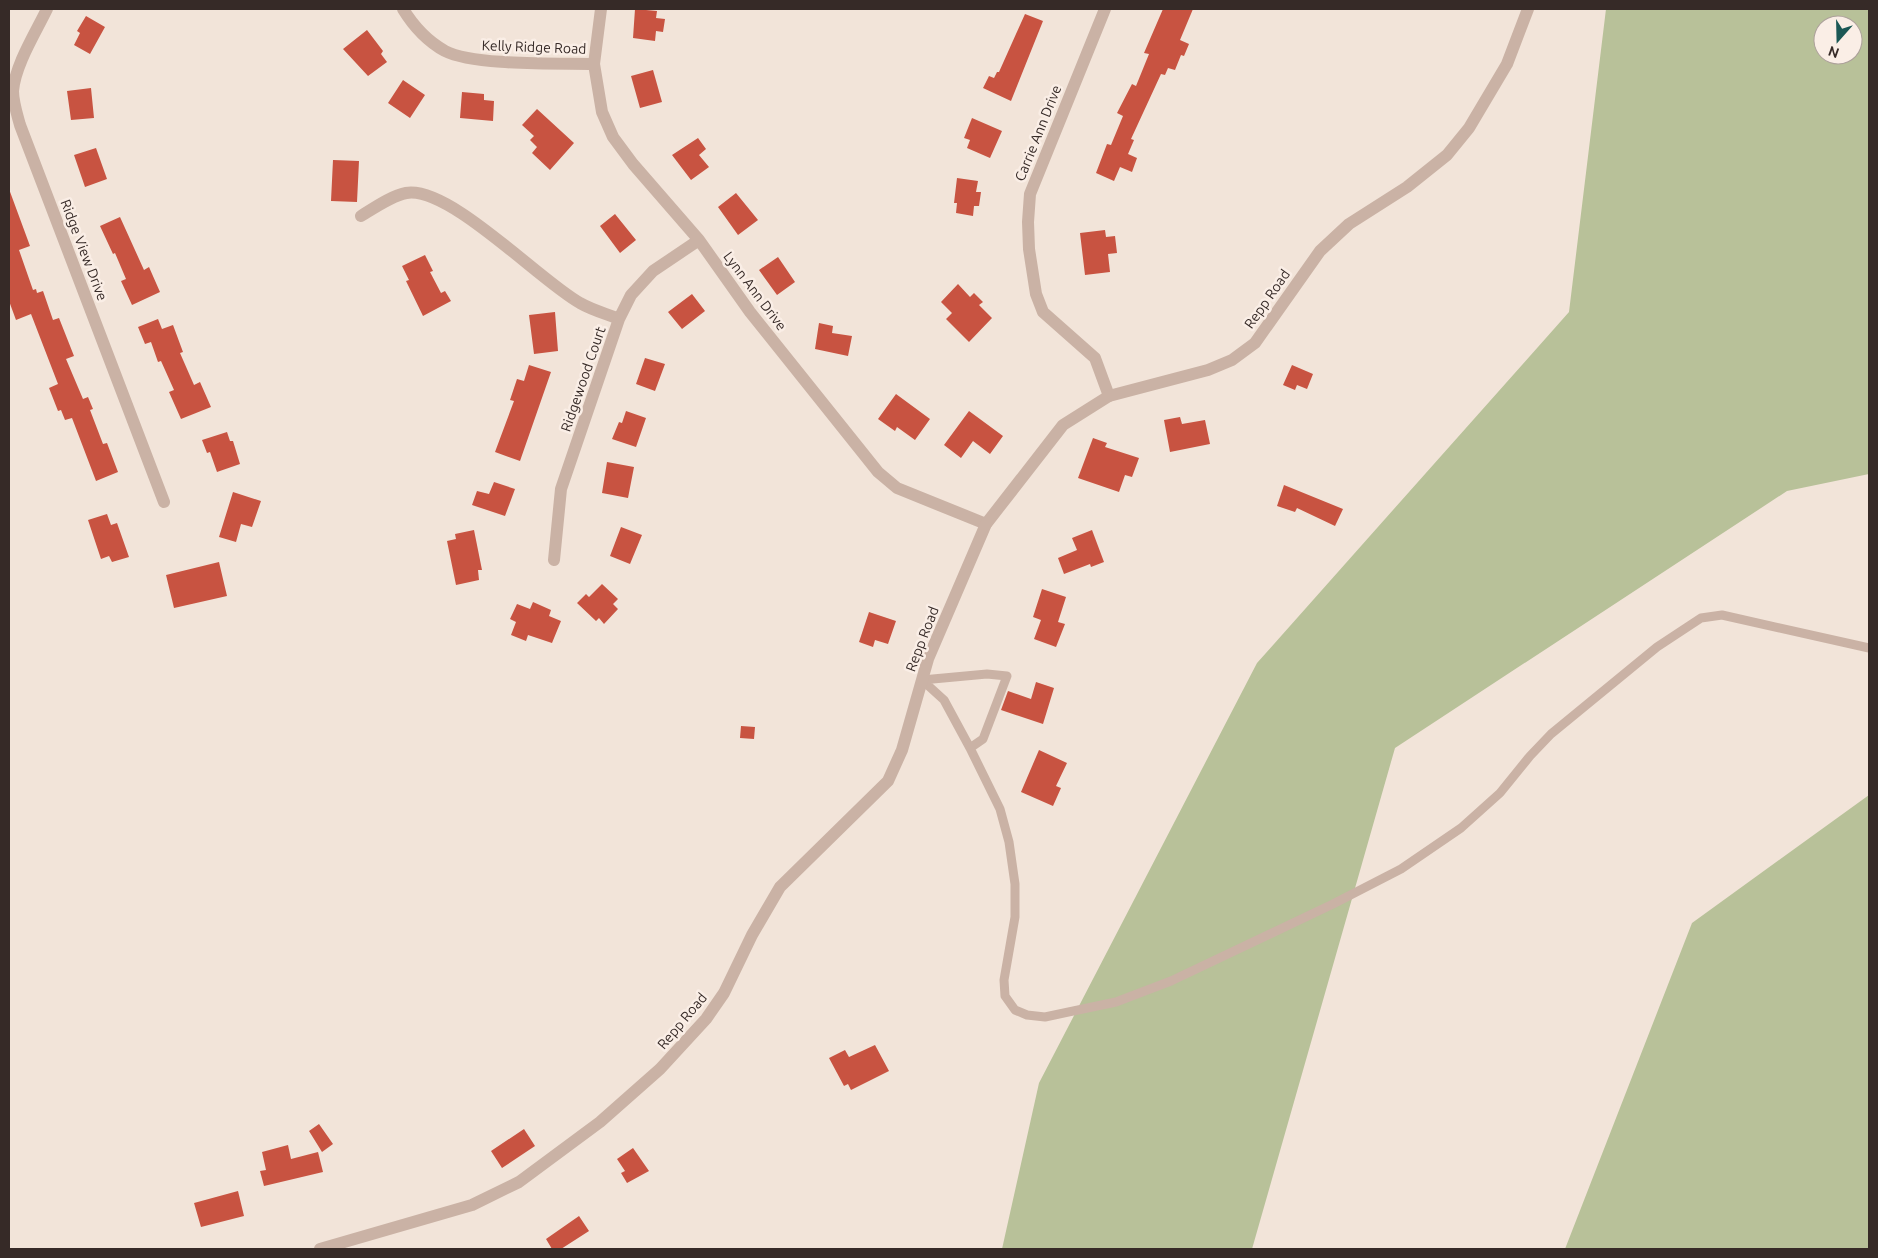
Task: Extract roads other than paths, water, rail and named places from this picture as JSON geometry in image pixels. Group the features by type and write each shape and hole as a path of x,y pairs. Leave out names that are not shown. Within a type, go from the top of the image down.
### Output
{"street":[{"name":"Ridge View Drive","path":"48,9 23,57 13,90 14,103 20,125 164,502"},
{"name":"Kelly Ridge Road","path":"403,9 427,40 447,52 476,60 594,64"},
{"name":"Lynn Ann Drive","path":"600,9 594,64 602,112 614,137 633,164 699,240 750,312 878,472 896,488 986,524"},
{"name":"Carrie Ann Drive","path":"1105,9 1030,194 1028,222 1036,294 1043,312 1095,358 1109,396"},
{"name":"Repp Road","path":"320,1249 472,1205 519,1182 600,1122 660,1069 706,1019 724,994 752,934 780,888 888,781 902,750 928,659 986,524 1063,425 1109,396 1208,370 1232,360 1255,343 1320,251 1349,224 1407,187 1447,155 1469,128 1507,64 1528,9"},
{"path":"361,216 406,193 427,194 450,207 509,247 580,303 619,319"},
{"name":"Ridgewood Court","path":"554,560 561,489 619,319 630,295 654,271 699,240"}],"lane":[{"path":"922,680 944,700 970,748 1000,809 1009,842 1013,867 1015,918 1004,980 1005,996 1014,1010 1027,1015 1045,1017 1116,1002 1171,981 1334,904 1402,869 1461,828 1500,793 1530,756 1551,734 1657,647 1701,618 1722,615 1869,648"},
{"path":"922,680 987,674 1007,676 983,739 970,748"}]}
